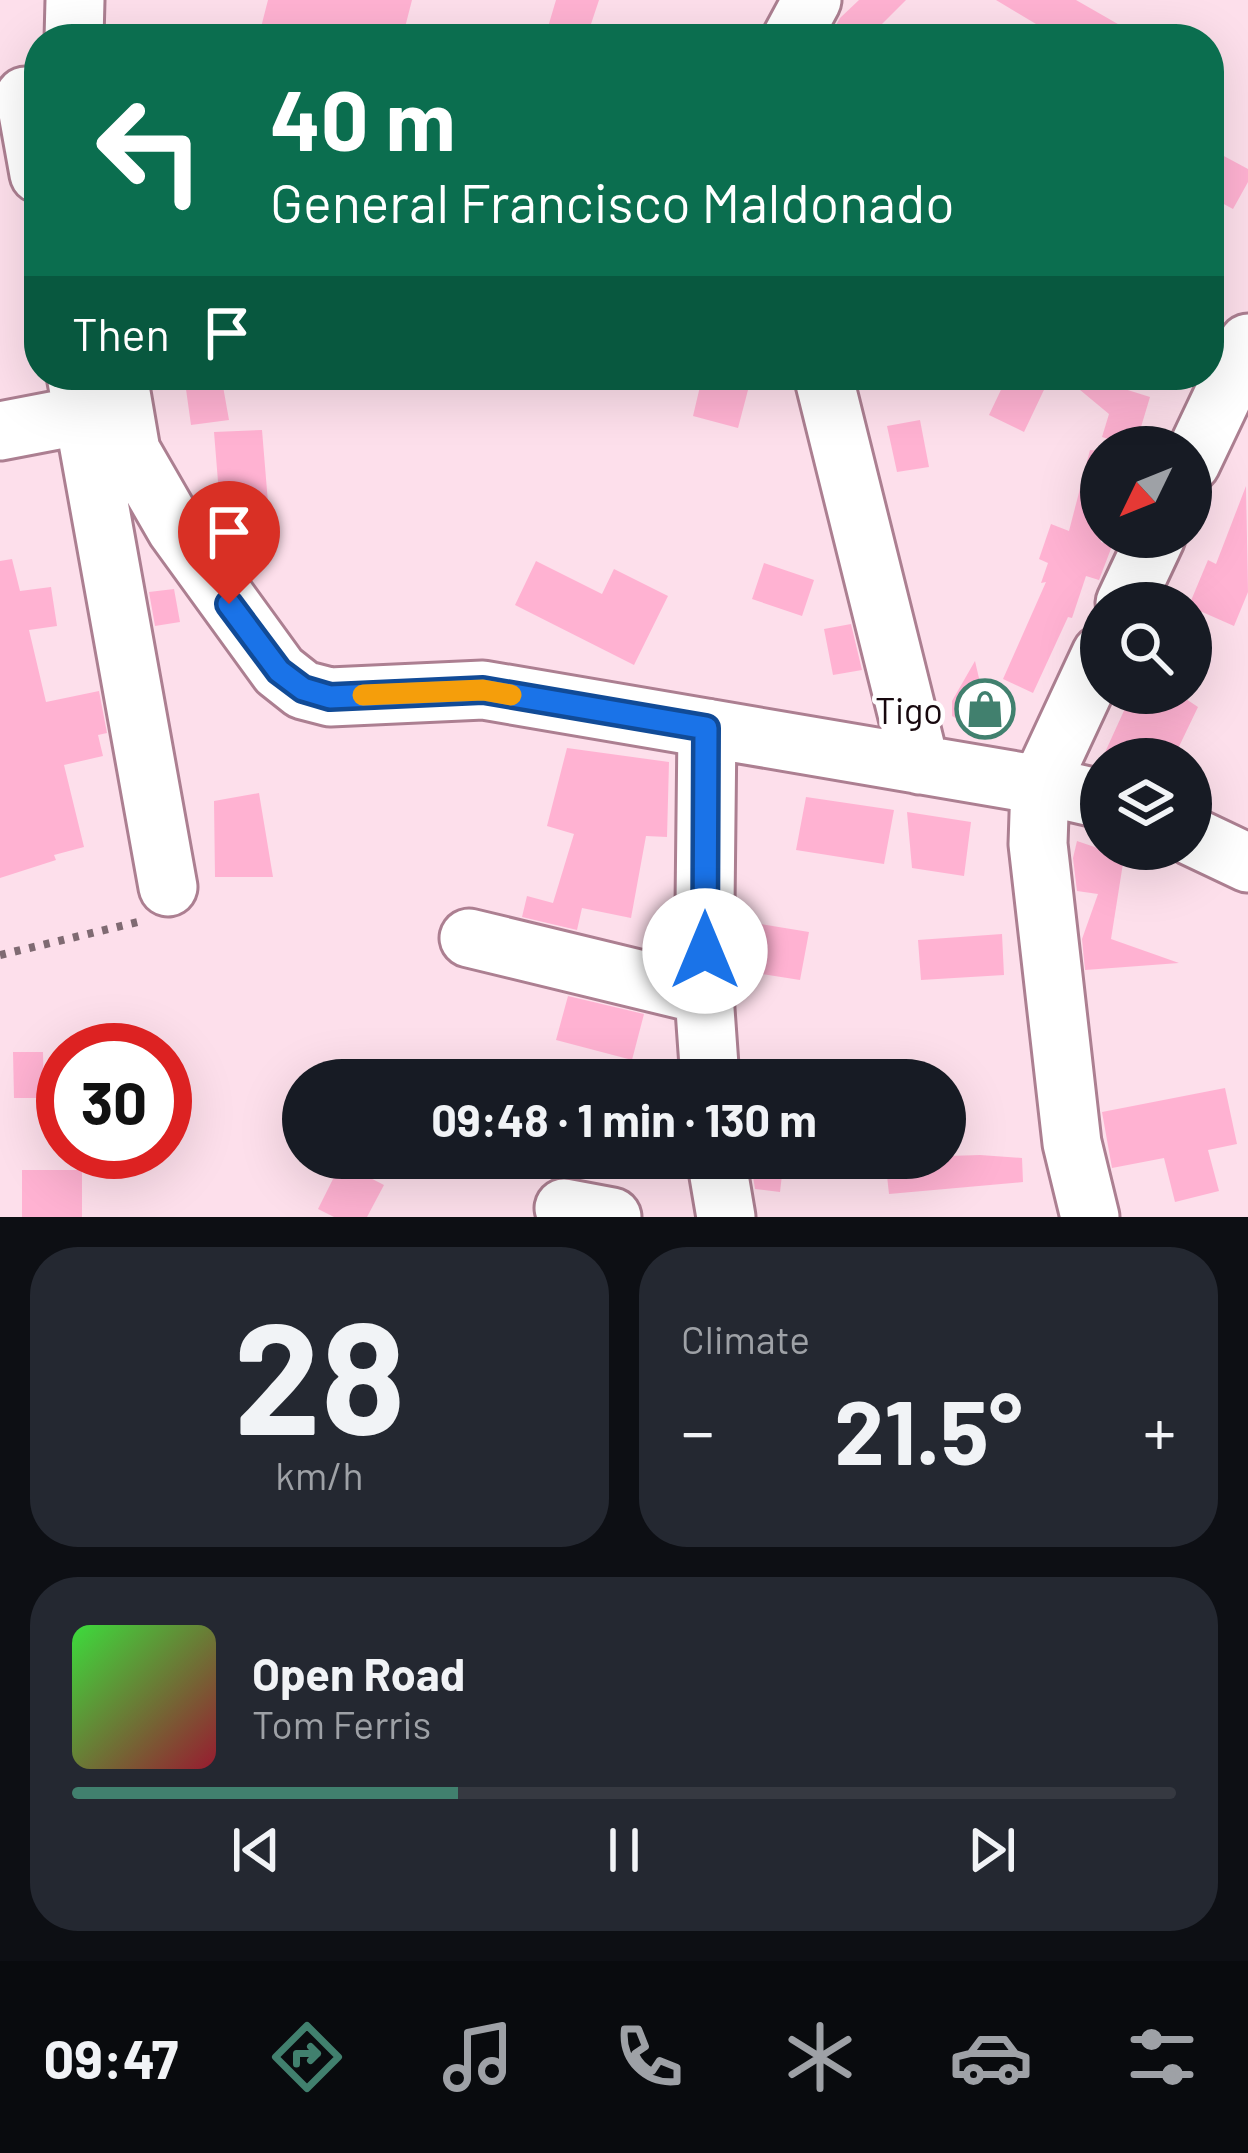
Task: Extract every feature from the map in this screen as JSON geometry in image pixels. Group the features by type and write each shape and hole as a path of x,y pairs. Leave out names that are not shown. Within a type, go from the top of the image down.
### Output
{"street":[{"path":"1212,437 1234,409 1248,343"},
{"path":"827,390 920,765"},
{"path":"0,431 107,404"},
{"path":"107,404 176,529 255,641 279,671 303,689 330,697 483,690 1080,794"},
{"path":"107,404 168,887"},
{"path":"1080,699 1040,785 1038,844 1072,1143 1090,1217"},
{"path":"706,728 704,995 709,1059"},
{"path":"1212,846 1248,863"},
{"path":"470,938 704,995"},
{"path":"720,1179 727,1217"}],"path":[{"path":"0,956 132,925 155,911 168,887"}],"building":[{"path":"268,0 412,0 406,24 262,24"},
{"path":"556,0 599,0 591,24 549,24"},
{"path":"859,0 906,0 882,24 837,24"},
{"path":"996,0 1076,0 1118,24 1036,24"},
{"path":"1224,156 1248,169 1248,182 1233,209 1224,204"},
{"path":"186,390 224,390 229,420 191,425"},
{"path":"699,390 748,390 738,428 693,416"},
{"path":"1001,390 1044,390 1024,432 989,415"},
{"path":"1080,390 1128,390 1150,397 1141,426 1105,426 1109,414"},
{"path":"920,420 929,467 897,472 887,426"},
{"path":"262,430 270,527 222,531 214,432"},
{"path":"1246,486 1248,592 1234,626 1212,616 1212,582 1199,582 1208,560 1216,564"},
{"path":"1080,489 1080,558 1107,558 1099,580 1086,576 1080,582 1072,618 1068,617 1033,693 1003,679 1046,582 1041,583 1048,563 1039,559 1051,524 1069,531"},
{"path":"12,559 20,591 51,587 57,626 29,630 46,702 99,691 107,733 98,735 103,756 64,765 84,847 0,878 0,561"},
{"path":"536,561 602,594 614,569 668,596 634,665 515,605"},
{"path":"764,563 814,580 802,616 752,599"},
{"path":"174,589 180,622 155,626 149,592"},
{"path":"851,624 862,670 833,675 824,629"},
{"path":"975,661 993,739 952,716 952,701"},
{"path":"1122,714 1195,714 1183,738 1112,738"},
{"path":"567,748 669,762 667,837 646,836 631,918 582,908 577,930 522,917 527,896 553,903 574,834 547,826"},
{"path":"259,793 273,877 215,877 214,801"},
{"path":"806,797 894,810 884,864 796,850"},
{"path":"907,812 971,822 964,876 912,868"},
{"path":"1077,841 1080,870 1122,870 1111,939 1179,963 1085,970 1082,939 1098,894 1077,891 1073,858"},
{"path":"749,922 809,932 800,980 742,971"},
{"path":"1002,934 1004,975 921,980 918,940"},
{"path":"568,996 644,1014 632,1059 556,1040"},
{"path":"13,1052 36,1052 36,1098 14,1098"},
{"path":"1225,1088 1237,1144 1208,1150 1219,1191 1175,1202 1164,1158 1112,1168 1102,1112"},
{"path":"966,1155 1022,1158 1023,1182 889,1194 887,1179 966,1179"},
{"path":"22,1170 36,1170 36,1179 82,1179 82,1217 22,1217"},
{"path":"333,1179 372,1179 384,1185 367,1217 334,1217 318,1209"},
{"path":"753,1179 782,1179 780,1192 755,1189"}],"slow traffic":[{"path":"363,695 483,690 511,695"}],"place":[{"name":"Tigo","path":"985,709"}],"route":[{"path":"229,604 279,671 303,689 330,697 483,690 706,728 705,951"}]}
